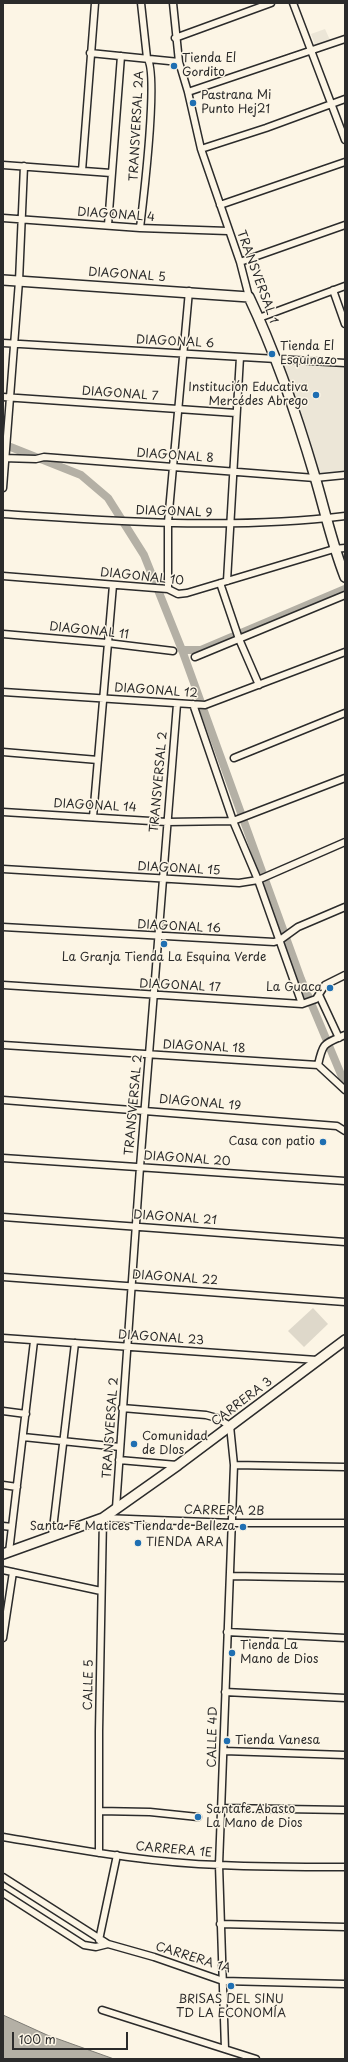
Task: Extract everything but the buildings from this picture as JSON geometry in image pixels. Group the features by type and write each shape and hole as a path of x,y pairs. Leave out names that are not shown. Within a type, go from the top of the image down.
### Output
{"street":[{"path":"82,171 95,3"},
{"name":"TRANSVERSAL 2A","path":"140,228 149,147 151,67 148,58 141,3"},
{"name":"TRANSVERSAL 1","path":"172,3 179,62 188,92 201,149 228,231 240,262 249,297 275,359 315,478 334,549 345,577"},
{"path":"175,38 271,3"},
{"path":"293,3 345,140"},
{"path":"188,92 345,39"},
{"path":"90,53 179,62"},
{"path":"108,225 121,56"},
{"path":"201,149 266,128 345,99"},
{"path":"220,205 345,162"},
{"path":"3,165 111,173"},
{"path":"3,488 4,458 7,440 6,398 14,345 24,166"},
{"name":"DIAGONAL 4","path":"3,218 140,228 228,231"},
{"path":"240,262 345,225"},
{"name":"DIAGONAL 5","path":"3,280 189,291 249,297"},
{"path":"259,318 345,286"},
{"path":"333,290 345,324"},
{"path":"168,589 168,522 189,291"},
{"name":"DIAGONAL 6","path":"3,343 14,345 345,363"},
{"path":"228,581 240,357"},
{"name":"DIAGONAL 7","path":"6,398 236,414"},
{"name":"DIAGONAL 8","path":"4,458 44,458 315,478 345,475"},
{"name":"DIAGONAL 9","path":"3,514 120,521 230,525 326,519 345,516"},
{"name":"DIAGONAL 10","path":"3,576 160,588 168,589 178,594 220,584 334,549 345,548"},
{"path":"220,584 232,619 259,685"},
{"path":"93,817 102,698 113,585"},
{"path":"195,657 345,596"},
{"name":"DIAGONAL 11","path":"3,634 107,643 173,652"},
{"name":"DIAGONAL 12","path":"3,692 205,705 345,652"},
{"name":"TRANSVERSAL 2","path":"116,1508 135,1226 154,995 166,822 177,704"},
{"path":"195,705 233,821 260,879 305,1003"},
{"path":"234,758 345,713"},
{"path":"3,752 98,760"},
{"name":"DIAGONAL 14","path":"3,812 166,822 233,821 345,778"},
{"name":"DIAGONAL 15","path":"3,869 239,883 260,879 273,872 345,842"},
{"name":"DIAGONAL 16","path":"3,927 158,937 274,942 298,927 345,907"},
{"name":"DIAGONAL 17","path":"3,985 305,1003 317,997 325,985 345,975"},
{"path":"317,997 337,1039"},
{"path":"344,1090 318,1065 322,1048 325,1044 345,1035"},
{"name":"DIAGONAL 18","path":"3,1045 318,1065"},
{"name":"DIAGONAL 19","path":"3,1100 337,1126 345,1131"},
{"name":"DIAGONAL 20","path":"3,1158 345,1181"},
{"name":"DIAGONAL 21","path":"3,1217 345,1242"},
{"name":"DIAGONAL 22","path":"3,1277 345,1302"},
{"name":"DIAGONAL 23","path":"3,1338 317,1360"},
{"name":"CARRERA 3","path":"6,1553 104,1518 178,1465 345,1340"},
{"path":"6,1553 12,1526 34,1341"},
{"path":"52,1537 75,1343"},
{"path":"122,1408 206,1415 217,1418 230,1426"},
{"path":"3,1411 26,1414"},
{"name":"CALLE 4D","path":"225,2049 220,1924 220,1866 227,1632 233,1523 234,1465 230,1426"},
{"path":"23,1437 120,1447"},
{"path":"119,1460 178,1465"},
{"path":"234,1465 345,1467"},
{"path":"3,1485 17,1487"},
{"name":"CARRERA 2B","path":"104,1518 233,1523 345,1523"},
{"name":"CALLE 5","path":"99,1853 101,1591 104,1518"},
{"path":"3,1526 12,1526"},
{"path":"3,1570 101,1591"},
{"path":"3,1638 4,1622 13,1572"},
{"path":"231,1576 345,1578"},
{"path":"227,1632 345,1638"},
{"path":"225,1692 345,1698"},
{"path":"224,1751 345,1755"},
{"path":"222,1808 345,1810"},
{"path":"99,1811 150,1812 198,1817"},
{"name":"CARRERA 1E","path":"3,1837 117,1856 220,1866 345,1867"},
{"path":"3,1893 84,1945 96,1947 100,1937 117,1856"},
{"name":"CARRERA 1A","path":"3,1877 100,1937 108,1944 154,1957 223,1981 345,1984"},
{"path":"220,1924 345,1927"},
{"name":"CARRERA 1A","path":"96,1947 108,1944"},
{"path":"102,2010 256,2059"}],"shaded area":[{"path":"325,29 330,40 315,45 311,34"},
{"name":"Institución Educativa Mercédes Abrego","path":"275,359 345,363 345,475 315,478"},
{"path":"313,1308 328,1324 304,1347 288,1331"},
{"path":"3,2015 47,2035 114,2059 3,2059"}],"waterway":[{"path":"3,444 81,475 108,498 144,555 182,650 301,979 345,1084"},
{"path":"182,650 201,650 345,589"}],"place":[{"name":"Tienda El Gordito","path":"174,66"},
{"name":"Pastrana Mi Punto Hej21","path":"193,103"},
{"name":"Tienda El Esquinazo","path":"272,354"},
{"name":"Institución Educativa Mercédes Abrego","path":"316,395"},
{"name":"La Granja Tienda La Esquina Verde","path":"164,944"},
{"name":"La Guaca","path":"330,988"},
{"name":"Casa con patio","path":"323,1142"},
{"name":"Comunidad de DIos","path":"134,1444"},
{"name":"Santa Fe Matices Tienda de Belleza","path":"243,1527"},
{"name":"TIENDA ARA","path":"138,1543"},
{"name":"Tienda La Mano de Dios","path":"232,1653"},
{"name":"Tienda Vanesa","path":"227,1741"},
{"name":"Santafe Abasto La Mano de Dios","path":"198,1817"},
{"name":"BRISAS DEL SINU TD LA ECONOMÍA","path":"231,1986"}]}
